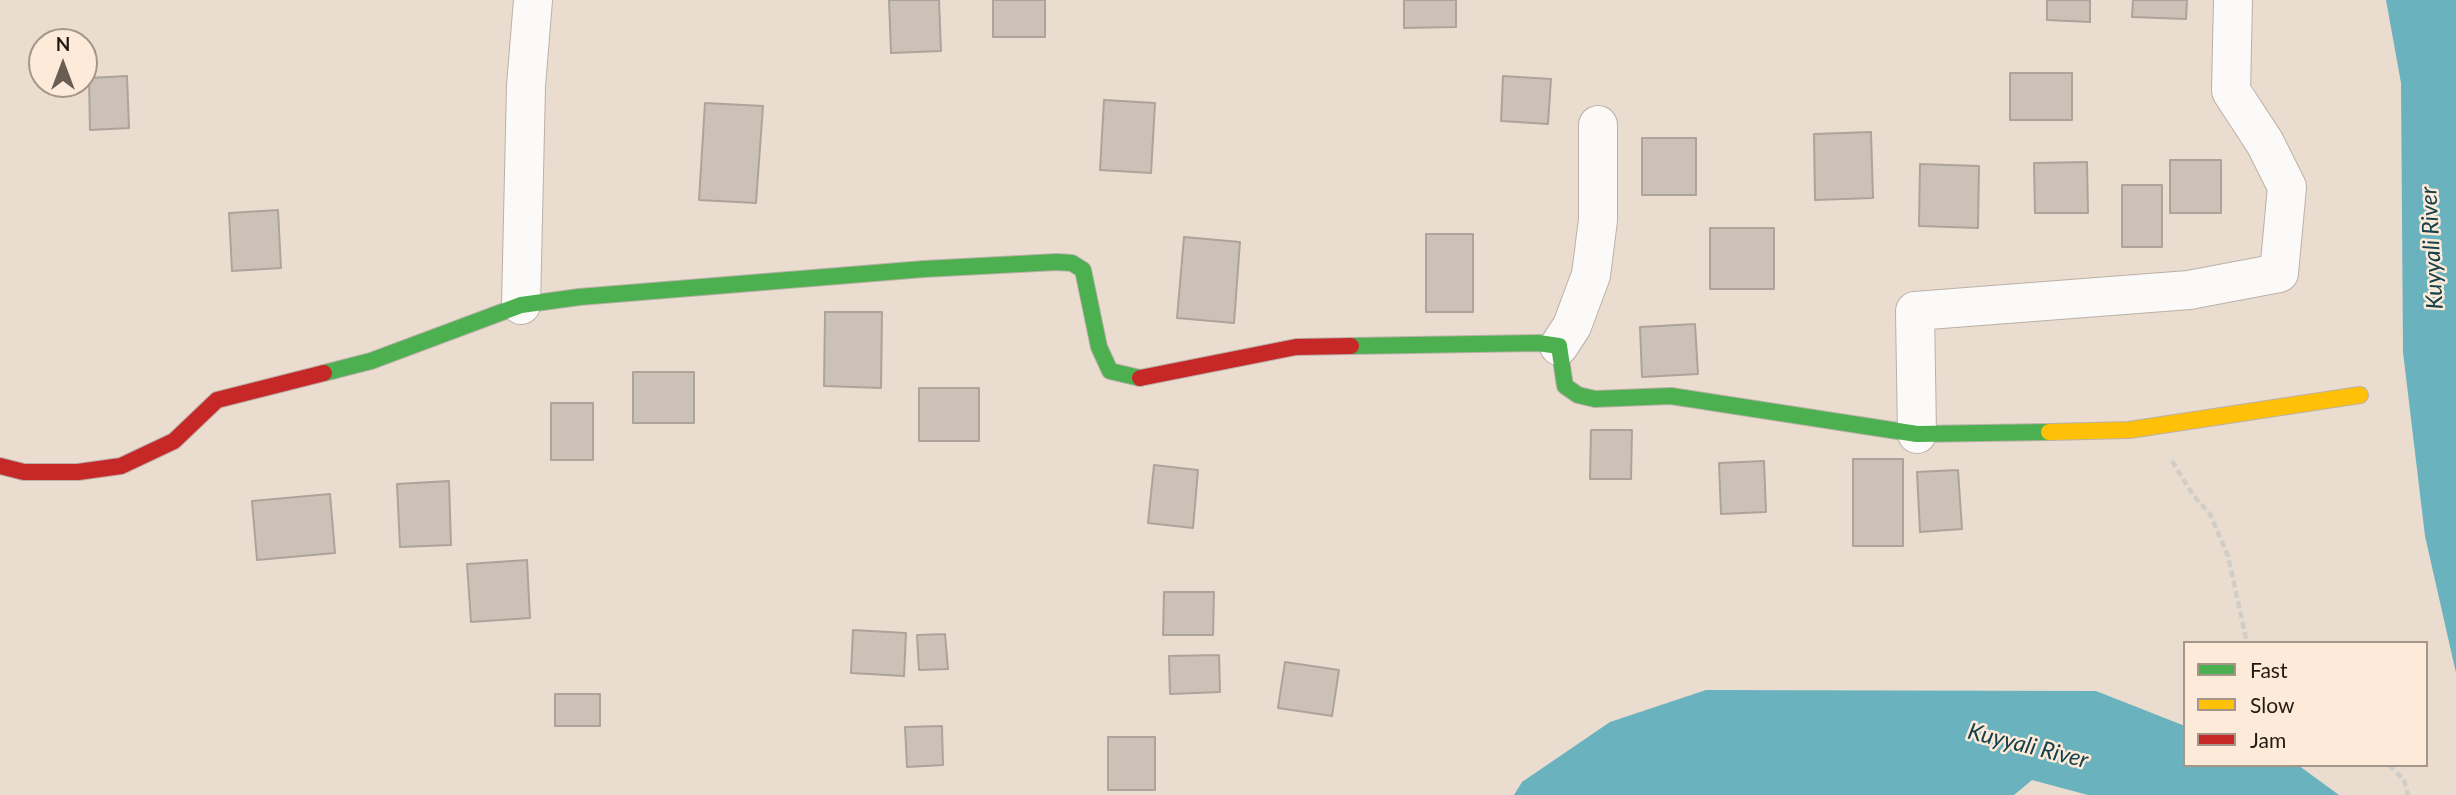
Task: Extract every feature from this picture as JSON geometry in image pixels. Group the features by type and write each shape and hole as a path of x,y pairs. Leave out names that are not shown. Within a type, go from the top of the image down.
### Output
{"street":[{"path":"522,305 526,86 533,0"},
{"path":"1917,434 1914,311 2189,290 2279,273 2287,187 2265,144 2231,91 2233,0"},
{"path":"1598,125 1598,220 1591,275 1572,326 1559,346 1565,386 1578,395 1595,399 1693,399 1917,434 2129,430 2360,395"},
{"path":"0,466 24,472 78,472 121,466 174,441 217,400 371,361 522,305 579,297 910,270 1072,263 1083,271 1099,347 1110,371 1139,378 1296,347 1483,343 1538,343 1559,346"}],"path":[{"path":"2156,425 2162,444 2176,469 2210,513 2228,556 2247,641"},
{"path":"2391,767 2404,780 2408,795"}],"water":[{"name":"Kuyyali River","path":"2386,0 2456,0 2456,673 2425,536 2403,352 2401,83"},
{"name":"Kuyyali River","path":"1706,690 2096,691 2183,725 2183,767 2301,767 2339,795 2088,795 2032,780 2014,795 1514,795 1522,782 1610,722"}],"building":[{"path":"889,0 939,0 941,51 891,53"},
{"path":"993,0 1045,0 1045,37 993,37"},
{"path":"1404,0 1456,0 1456,27 1404,28"},
{"path":"2047,0 2090,0 2090,22 2047,20"},
{"path":"2133,0 2187,0 2186,19 2132,17"},
{"path":"2010,73 2072,73 2072,120 2010,120"},
{"path":"127,76 129,128 90,130 89,98 98,98 98,78"},
{"path":"1503,76 1551,79 1548,124 1501,121"},
{"path":"1104,100 1155,103 1151,173 1100,170"},
{"path":"705,103 763,106 756,203 699,200"},
{"path":"1871,132 1873,198 1815,200 1814,134"},
{"path":"1642,138 1696,138 1696,195 1642,195"},
{"path":"2170,160 2221,160 2221,213 2170,213"},
{"path":"2087,162 2088,213 2035,213 2034,163"},
{"path":"1920,164 1979,166 1978,228 1919,226"},
{"path":"2122,185 2162,185 2162,247 2122,247"},
{"path":"278,210 281,268 232,271 229,213"},
{"path":"1710,228 1774,228 1774,289 1710,289"},
{"path":"1426,234 1473,234 1473,312 1426,312"},
{"path":"1184,237 1240,242 1234,323 1177,318"},
{"path":"825,312 882,312 881,388 824,386"},
{"path":"1695,324 1698,374 1642,377 1640,327"},
{"path":"633,372 694,372 694,423 633,423"},
{"path":"919,388 979,388 979,441 919,441"},
{"path":"551,403 593,403 593,460 551,460"},
{"path":"1591,430 1632,430 1631,479 1590,479"},
{"path":"1853,459 1903,459 1903,546 1853,546"},
{"path":"1764,461 1766,512 1721,514 1719,463"},
{"path":"1154,465 1198,470 1193,528 1148,523"},
{"path":"1958,470 1962,529 1920,532 1917,472"},
{"path":"449,481 451,545 400,547 397,484"},
{"path":"330,494 335,553 257,560 252,501"},
{"path":"527,560 530,618 471,622 467,564"},
{"path":"1164,592 1214,592 1213,635 1163,635"},
{"path":"853,630 906,633 904,676 851,673"},
{"path":"945,634 948,669 919,670 917,635"},
{"path":"1219,655 1220,692 1170,694 1169,656"},
{"path":"1285,662 1339,670 1332,716 1278,708"},
{"path":"555,694 600,694 600,726 555,726"},
{"path":"942,726 943,765 907,767 905,727"},
{"path":"1108,737 1155,737 1155,790 1108,790"}],"traffic: fast":[{"path":"324,373 371,361 521,305 579,297 924,269 1057,262 1072,263 1083,270 1099,347 1110,371 1140,378"},
{"path":"1351,346 1538,343 1559,346 1565,386 1578,395 1595,399 1671,396 1917,434 2049,432"}],"traffic: slow":[{"path":"2049,432 2129,430 2360,395"}],"traffic: jam":[{"path":"1140,378 1296,347 1351,346"},
{"path":"0,466 24,472 78,472 121,466 174,441 217,400 324,373"}]}
